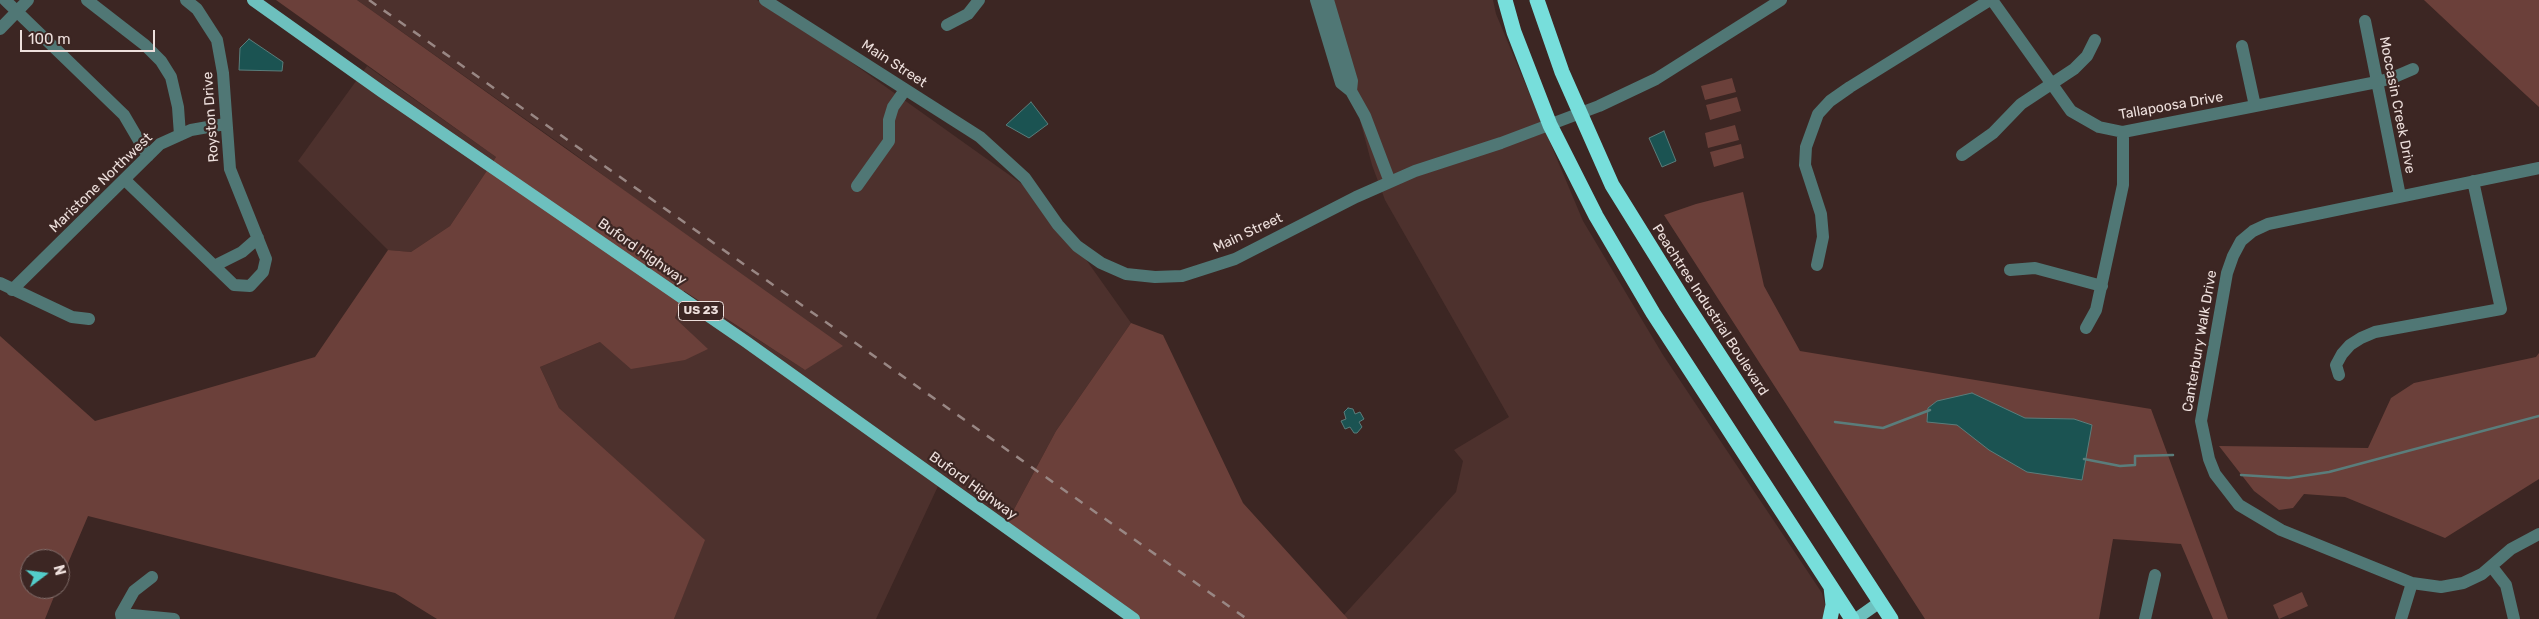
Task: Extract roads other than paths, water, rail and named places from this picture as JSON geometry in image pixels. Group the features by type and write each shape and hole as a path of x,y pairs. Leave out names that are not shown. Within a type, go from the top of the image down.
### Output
{"highway":[{"path":"1505,0 1520,49 1550,125 1596,216 1653,313 1852,619"},
{"name":"Peachtree Industrial Boulevard","path":"1537,0 1559,64 1612,185 1686,304 1891,619"},
{"path":"1830,586 1833,606 1830,619"}],"main road":[{"name":"Buford Highway","path":"253,0 381,91 737,336 1134,619"},
{"path":"1856,619 1880,602"}],"street":[{"path":"5,0 124,115 148,156"},
{"path":"0,29 28,0"},
{"path":"87,0 145,44 161,61 171,77 178,107 180,135"},
{"name":"Royston Drive","path":"124,180 234,286 250,286 264,272 266,259 230,169 225,124 223,73 217,40 197,8 186,0"},
{"name":"Main Street","path":"765,0 830,39 905,90 980,137 1001,154 1025,178 1058,225 1077,246 1102,263 1126,274 1155,277 1182,276 1235,259 1390,182 1580,114 1656,79 1781,0"},
{"path":"947,25 968,14 979,0"},
{"path":"1316,0 1341,83 1351,91 1364,116 1390,182"},
{"path":"1328,0 1352,81 1351,91"},
{"path":"1817,266 1823,237 1820,214 1805,165 1806,147 1818,114 1830,101 1850,87 1991,0"},
{"name":"Tallapoosa Drive","path":"1991,0 2071,111 2098,127 2123,132 2377,82 2413,69"},
{"name":"Moccasin Creek Drive","path":"2365,20 2400,196"},
{"path":"1962,155 1993,132 2021,104 2074,69 2087,56 2095,40"},
{"path":"2242,46 2255,106"},
{"path":"857,186 889,141 891,114 905,90"},
{"name":"Maristone Northwest","path":"12,290 160,144 191,130 225,124"},
{"path":"2086,328 2096,310 2123,185 2123,132"},
{"name":"Canterbury Walk Drive","path":"2539,168 2268,224 2242,241 2233,256 2225,281 2201,421 2207,451 2216,474 2239,505 2281,530 2412,583 2436,587 2453,586 2473,579 2492,567 2511,549 2539,534"},
{"path":"2338,375 2336,365 2342,354 2350,345 2375,332 2501,309 2473,181"},
{"path":"214,266 242,252 258,238"},
{"path":"2010,270 2035,268 2102,286"},
{"path":"0,283 72,317 89,319"},
{"path":"2492,567 2506,585 2514,619"},
{"path":"2145,619 2155,575"},
{"path":"152,577 134,591 122,616 174,619"},
{"path":"2401,619 2412,583"}],"water":[{"path":"249,39 283,62 282,71 239,70 240,48"},
{"path":"1031,102 1048,124 1029,138 1006,125"},
{"path":"1664,131 1676,161 1662,167 1649,138"},
{"path":"1972,393 2025,418 2074,419 2092,425 2082,480 2027,472 1989,450 1957,425 1927,422 1928,408 1937,401"},
{"path":"1348,408 1353,409 1355,414 1360,412 1364,419 1359,422 1362,427 1357,433 1354,433 1350,427 1345,429 1341,421 1346,419 1344,412"}],"waterway":[{"path":"1835,422 1883,428 1930,410"},
{"path":"2241,475 2289,478 2329,472 2539,416"},
{"path":"2084,459 2120,466 2135,465 2135,456 2173,455"}],"railway":[{"path":"369,0 1247,619"}]}
